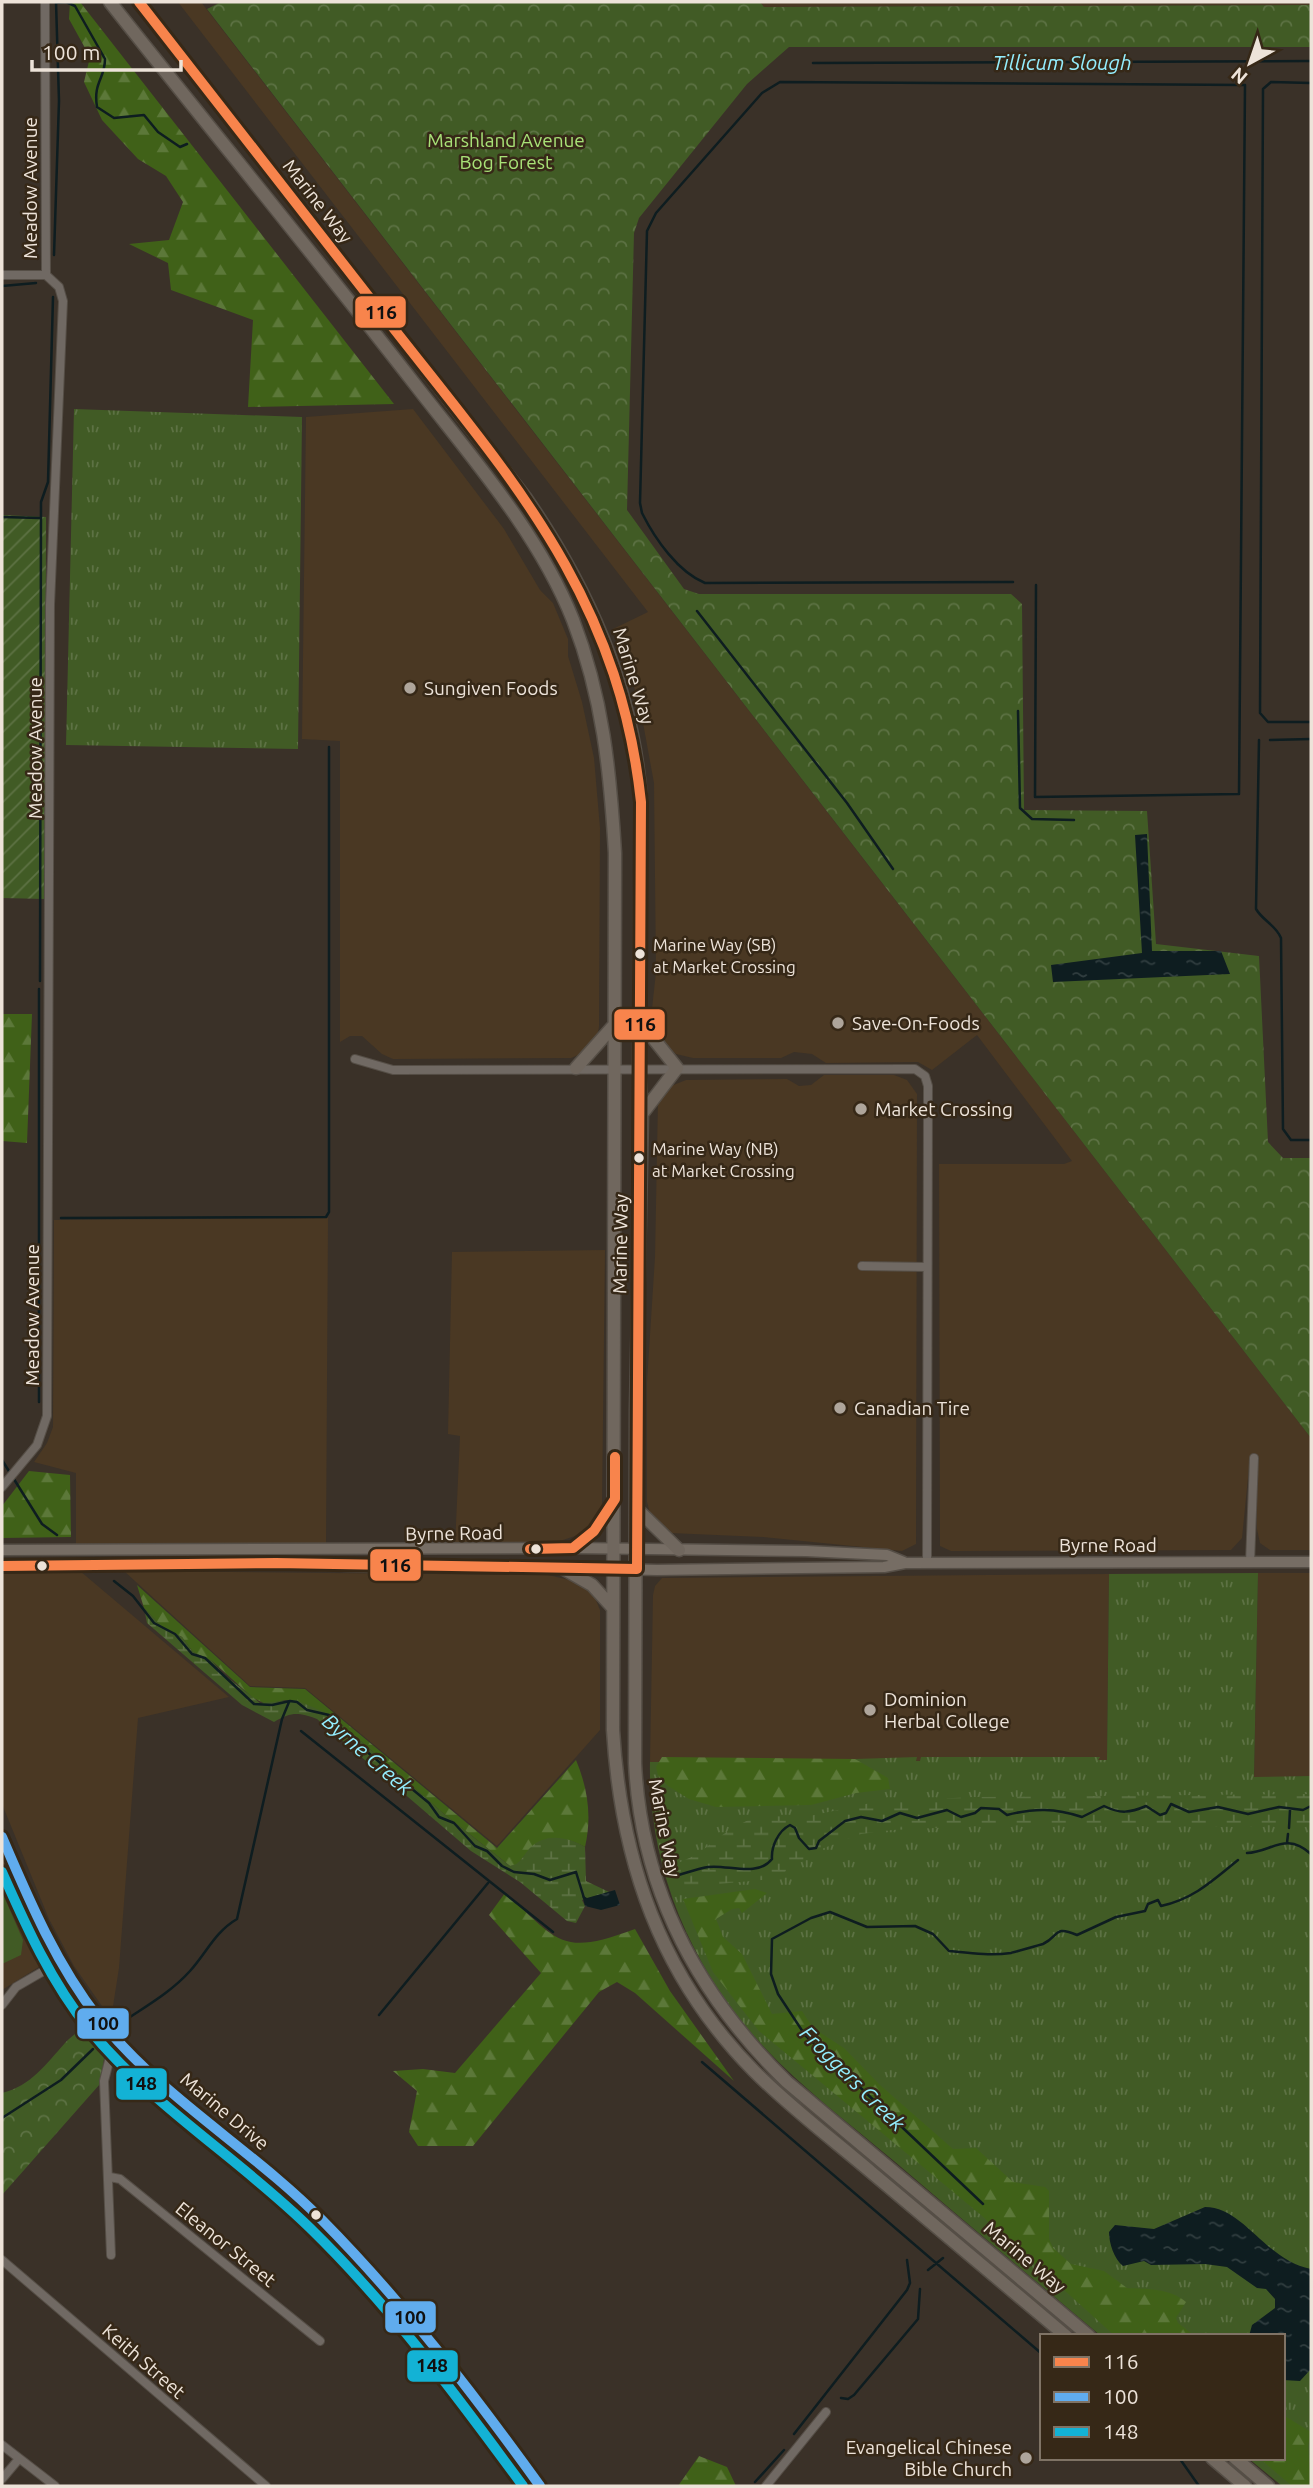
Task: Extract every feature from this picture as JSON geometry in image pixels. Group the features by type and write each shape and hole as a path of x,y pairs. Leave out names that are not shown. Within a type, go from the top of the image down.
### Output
{"main road":[{"name":"Marine Way","path":"110,2 356,309 504,501 571,616 600,704 609,759 615,853 617,1023 615,1499 612,1569 614,1730 619,1802 645,1900 681,1977 713,2024 755,2072 1064,2334"},
{"name":"Marine Way","path":"139,2 517,486 553,537 579,583 612,659 639,774 639,1068 642,1114 636,1508 637,1803 656,1885 694,1964 736,2027 787,2082 1087,2334"},
{"path":"576,1068 617,1023"},
{"path":"641,1023 677,1068 642,1114"},
{"path":"573,1548 600,1524 615,1499"},
{"path":"636,1508 679,1550"},
{"path":"564,1569 592,1585 613,1608"},
{"path":"1214,2460 1245,2486"},
{"path":"1237,2460 1268,2486"}],"street":[{"name":"Meadow Avenue","path":"2,1487 41,1437 47,1416 50,605 63,301 60,287 46,275 45,2"},
{"path":"2,275 46,275"},
{"path":"355,1059 393,1070 915,1069 925,1076 928,1086 927,1563"},
{"path":"862,1266 927,1267"},
{"path":"1250,1563 1254,1458"},
{"name":"Byrne Road","path":"2,1550 573,1548 887,1555 905,1563"},
{"name":"Byrne Road","path":"2,1566 276,1563 637,1569 884,1567 905,1563 1311,1562"},
{"name":"Marine Drive","path":"2,1837 61,1961 80,1992 120,2043 282,2183 335,2234 461,2378 540,2486"},
{"path":"2,2006 16,1987 61,1961"},
{"path":"111,2255 110,2177 104,2081 109,2058 120,2043"},
{"name":"Eleanor Street","path":"110,2177 120,2179 320,2341"},
{"name":"Keith Street","path":"2,2260 266,2486"},
{"path":"766,2486 826,2412"},
{"path":"2,2445 55,2486"},
{"path":"2,2479 18,2460"}],"shaded area":[{"path":"178,2 201,2 1311,1438 1311,1550 1270,1550 1260,1543 1257,1529 1256,1458 1250,1458 1242,1538 1231,1550 951,1551 940,1546 939,1164 1064,1164 1072,1161 977,1035 932,1070 918,1062 826,1063 812,1054 794,1052 781,1058 693,1058 676,1054 661,1040 651,1018 656,972 654,783 639,701 613,629 648,612"},
{"path":"760,2 1311,2 1311,5 764,7"},
{"path":"413,409 504,529 540,590 553,603 568,639 568,656 582,702 594,758 600,828 599,1027 597,1037 583,1053 571,1058 393,1059 382,1054 362,1036 350,1036 340,1042 340,741 302,739 306,417"},
{"name":"Market Crossing","path":"824,1075 894,1075 907,1080 917,1094 916,1544 902,1551 763,1537 670,1533 650,1513 647,1502 647,1382 655,1257 658,1101 671,1086 686,1080 787,1079 799,1086 811,1085"},
{"path":"328,1218 326,1545 76,1545 76,1473 34,1462 47,1443 53,1427 54,1220"},
{"path":"605,1250 602,1504 597,1521 581,1534 560,1541 455,1546 460,1436 448,1434 452,1252"},
{"path":"80,1571 229,1697 138,1718 119,1968 111,2019 74,1966 49,1919 2,1804 2,1572"},
{"path":"124,1571 548,1575 574,1581 593,1593 600,1610 600,1730 497,1846 305,1688 250,1686"},
{"path":"1258,1573 1311,1573 1311,1776 1254,1778"},
{"path":"1109,1574 1107,1760 650,1762 653,1595 655,1586 662,1578"},
{"path":"2,1856 46,1957 42,1965 2,1990"}],"green space":[{"path":"70,2 80,2 394,404 248,407 253,320 171,290 168,263 129,244 169,240 183,202 166,176 138,159 102,120 84,82 90,57 69,19"},
{"name":"Marshland Avenue Bog Forest","path":"221,2 760,2 764,7 1311,5 1311,47 789,47 747,84 639,218 634,233 627,510 684,589 699,594 1011,594 1022,604 1024,810 1147,811 1156,944 1259,956 1268,1142 1283,1158 1311,1158 1311,1438 207,9"},
{"path":"74,409 302,417 298,749 66,745"},
{"path":"2,515 46,517 45,899 2,898"},
{"path":"2,1014 32,1014 27,1143 2,1141"},
{"path":"29,1471 70,1475 71,1537 2,1538 2,1506"},
{"path":"1258,1573 1254,1777 1311,1776 1311,2486 1282,2486 1250,2460 1285,2460 1285,2334 1099,2334 827,2105 763,2046 737,2016 695,1950 666,1878 657,1840 651,1801 650,1762 856,1761 855,1759 917,1757 916,1761 920,1761 921,1757 1100,1757 1098,1760 1107,1760 1109,1574"},
{"path":"137,1585 250,1687 305,1689 497,1848 576,1760 588,1803 585,1847 565,1840 547,1840 531,1848 518,1865 510,1866 444,1814 331,1715 286,1700 266,1704 253,1698 212,1661 193,1652 182,1637 163,1628 144,1608"},
{"path":"144,1608 163,1628 182,1637 193,1652 212,1661 223,1674 260,1703 296,1700 331,1715 444,1814 510,1866 519,1862 529,1849 542,1840 564,1839 585,1847 586,1881 609,1892 582,1900 585,1906 576,1923 567,1921 520,1882 471,1851 317,1719 295,1714 274,1722 242,1705 147,1623"},
{"path":"662,1757 855,1759 888,1778 890,1789 856,1793 811,1805 716,1807 689,1799 668,1786 658,1775 656,1767"},
{"path":"1311,1794 1311,1824 1277,1823 1249,1827 1002,1825 892,1830 861,1834 824,1848 773,1879 676,1888 669,1867 696,1855 729,1830 756,1816 805,1817 880,1801 978,1797"},
{"path":"755,1889 767,1893 742,1913 739,1908 732,1909 716,1919 723,1937 742,1954 772,2014 802,2011 813,2028 844,2048 880,2085 953,2149 976,2148 1013,2182 1045,2187 1049,2191 1049,2239 1053,2248 1071,2264 1104,2271 1127,2288 1158,2290 1180,2297 1186,2302 1176,2318 1178,2323 1192,2334 1113,2334 981,2215 759,2031 713,1972 683,1899"},
{"path":"2,1892 23,1940 21,1955 2,1964"},
{"path":"505,1893 550,1933 562,1940 591,1942 635,1929 670,1991 734,2081 635,1993 617,1982 599,1992 473,2146 418,2146 409,2132 417,2091 393,2071 423,2069 455,2073 541,1973 489,1915"},
{"path":"91,2023 106,2046 100,2084 2,2195 2,2093 30,2080 68,2040"},
{"path":"1285,2416 1311,2432 1308,2446 1311,2486 1292,2486 1261,2460 1285,2460"},
{"path":"699,2456 727,2467 736,2486 678,2486"}],"water":[{"path":"1147,834 1152,951 1221,951 1230,974 1053,982 1051,965 1142,953 1135,835"},
{"path":"615,1890 620,1905 601,1910 585,1906 582,1895 587,1898"},
{"path":"1205,2207 1219,2209 1244,2224 1281,2256 1311,2269 1311,2369 1300,2381 1285,2380 1285,2334 1250,2334 1252,2325 1275,2308 1275,2299 1266,2289 1257,2288 1227,2267 1205,2264 1151,2265 1144,2261 1123,2266 1120,2263 1111,2246 1109,2232 1115,2225 1154,2229"}],"waterway":[{"path":"54,255 59,101 56,2"},
{"path":"56,3 66,2 75,6 105,59 98,86 97,107 114,118 144,115 158,132 180,147 187,144"},
{"name":"Tillicum Slough","path":"813,63 1311,61"},
{"path":"1013,582 705,583 686,571 668,554 642,513 640,503 647,231 656,213 762,93 780,82 1245,85 1239,794 1035,797 1036,585"},
{"path":"1311,83 1271,82 1263,89 1260,713 1268,722 1311,722"},
{"path":"2,286 36,283"},
{"path":"40,981 41,502 48,482 53,297"},
{"path":"2,517 40,518"},
{"path":"697,611 847,803 893,869"},
{"path":"1018,711 1020,808 1032,819 1074,820"},
{"path":"1270,740 1311,739"},
{"path":"1259,740 1256,909 1281,938 1283,1129 1291,1140 1311,1140"},
{"path":"61,1218 326,1217 329,1212 329,747"},
{"path":"39,989 39,1402"},
{"name":"Byrne Creek","path":"2,1460 42,1524 57,1535"},
{"name":"Byrne Creek","path":"114,1581 133,1596 154,1623 175,1634 192,1654 205,1658 254,1704 297,1702 307,1710 329,1715 349,1737 429,1803 439,1817 454,1823 475,1846 487,1851 502,1866 514,1872 534,1874 550,1880 576,1872 584,1898"},
{"path":"124,2021 183,1979 217,1936 237,1919 282,1719 289,1702"},
{"path":"301,1731 553,1932"},
{"name":"Byrne Creek","path":"675,1876 708,1867 758,1868 772,1859 776,1840 790,1825 809,1849 816,1848 819,1841 845,1821 861,1817 882,1821 900,1813 917,1818 947,1810 961,1817 981,1808 999,1809 1007,1815 1044,1810 1082,1817 1104,1806 1125,1812 1146,1806 1160,1815 1166,1813 1171,1804 1189,1812 1218,1807 1248,1814 1279,1807 1303,1810 1311,1806"},
{"name":"Froggers Creek","path":"1289,1828 1290,1810"},
{"name":"Froggers Creek","path":"1287,1843 1288,1834"},
{"name":"Froggers Creek","path":"1247,1853 1286,1843 1302,1847 1311,1854"},
{"name":"Froggers Creek","path":"983,2204 805,2035 778,1994 771,1974 772,1939 811,1918 830,1912 867,1927 915,1926 933,1934 949,1951 1011,1953 1043,1944 1060,1931 1077,1935 1116,1917 1145,1911 1148,1904 1158,1900 1161,1906 1183,1899 1201,1889 1238,1860"},
{"path":"379,2015 488,1883"},
{"path":"2,2118 61,2080 93,2049"},
{"path":"702,2062 1040,2352"},
{"name":"Froggers Creek","path":"928,2270 943,2258"},
{"path":"794,2434 907,2290 910,2283 907,2260"},
{"path":"841,2398 848,2399 854,2395 918,2319 920,2289"},
{"path":"755,2482 784,2450"},
{"name":"Froggers Creek","path":"1181,2460 1199,2486"}],"transit line":[{"name":"116","path":"2,1566 276,1563 637,1569 641,802 628,726 608,658 581,595 549,537 511,481 139,2"},
{"name":"116","path":"530,1549 573,1548 594,1531 615,1499 615,1457"},
{"name":"100","path":"2,1837 33,1908 57,1954 99,2019 150,2073 295,2194 352,2251 436,2349 540,2486"},
{"name":"148","path":"2,1872 51,1973 89,2029 140,2083 283,2203 339,2258 422,2353 523,2486"}],"place":[{"name":"Sungiven Foods","path":"410,688"},
{"name":"Marine Way (SB) at Market Crossing","path":"640,954"},
{"name":"Save-On-Foods","path":"838,1023"},
{"name":"Market Crossing","path":"861,1109"},
{"name":"Marine Way (NB) at Market Crossing","path":"639,1158"},
{"name":"Canadian Tire","path":"840,1408"},
{"name":"Dominion Herbal College","path":"870,1710"},
{"name":"Evangelical Chinese Bible Church","path":"1026,2458"}]}
